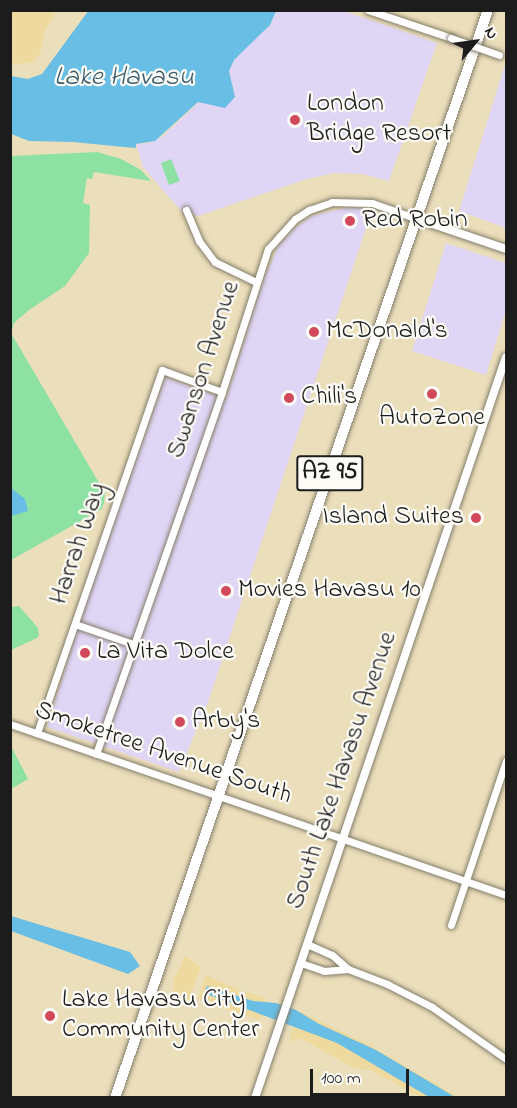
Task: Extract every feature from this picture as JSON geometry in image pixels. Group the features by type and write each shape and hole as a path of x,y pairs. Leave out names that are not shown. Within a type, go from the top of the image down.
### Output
{"highway":[{"name":"AZ 95","path":"116,1098 488,10"}],"main road":[{"name":"Swanson Avenue","path":"418,219 507,249"},
{"name":"South Lake Havasu Avenue","path":"255,1098 504,372 507,357"}],"street":[{"path":"368,10 503,56"},
{"name":"Swanson Avenue","path":"96,754 222,392 264,256 277,236 295,219 316,207 340,201 364,202 418,219"},
{"path":"186,210 199,241 215,262 256,282"},
{"name":"Harrah Way","path":"37,733 162,370 222,392"},
{"path":"75,624 133,644"},
{"name":"Smoketree Avenue South","path":"10,724 507,895"},
{"path":"451,925 507,761"},
{"path":"307,944 332,955 348,969 387,984 432,1007 507,1059"},
{"path":"300,963 326,972 348,969"}],"shaded area":[{"name":"London Bridge Resort","path":"276,11 344,11 437,43 389,181 362,174 334,173 307,179 198,216 182,212 143,167 136,144 149,143 163,136 199,102 235,97 229,71 234,60 270,25"},
{"path":"506,66 506,228 459,211"},
{"path":"348,207 372,210 208,702 179,772 47,727 83,611 165,377 226,399 262,284 278,246 293,229 312,216"},
{"path":"446,243 506,263 506,310 486,375 412,351"}],"green space":[{"path":"97,152 121,159 141,170 151,181 94,172 92,179 87,178 83,203 90,205 89,253 65,286 14,323 11,333 105,493 104,502 102,509 11,560 10,156"},
{"path":"171,159 180,181 169,185 161,163"},
{"path":"19,606 38,628 39,635 11,650 11,607"},
{"path":"11,746 28,779 10,789"}],"sand":[{"path":"11,10 56,11 44,33 41,51 34,62 11,65"},
{"path":"185,956 201,967 188,1002 172,998 174,979"},
{"path":"206,975 239,990 238,993 243,995 246,992 267,999 264,1001 273,1005 259,1020 198,999"},
{"path":"299,1011 371,1046 458,1097 420,1097 372,1071 350,1066 300,1038 292,1042 290,1038"}],"water":[{"name":"Lake Havasu","path":"89,10 276,11 270,25 234,60 229,71 235,97 225,108 198,102 155,141 136,144 136,148 73,142 29,141 11,134 11,76 28,79 42,74"},
{"path":"11,488 25,499 28,511 11,516"},
{"path":"11,916 130,952 140,966 128,974 11,931"},
{"path":"207,986 253,1001 276,1003 296,1010 319,1024 376,1050 455,1097 429,1097 337,1043 204,993"}],"place":[{"name":"London Bridge Resort","path":"295,120"},
{"name":"Red Robin","path":"350,221"},
{"name":"McDonald's","path":"314,332"},
{"name":"AutoZone","path":"432,394"},
{"name":"Chili's","path":"289,398"},
{"name":"Island Suites","path":"476,518"},
{"name":"Movies Havasu 10","path":"226,591"},
{"name":"La Vita Dolce","path":"85,653"},
{"name":"Arby's","path":"180,722"},
{"name":"Lake Havasu City Community Center","path":"50,1016"}]}
